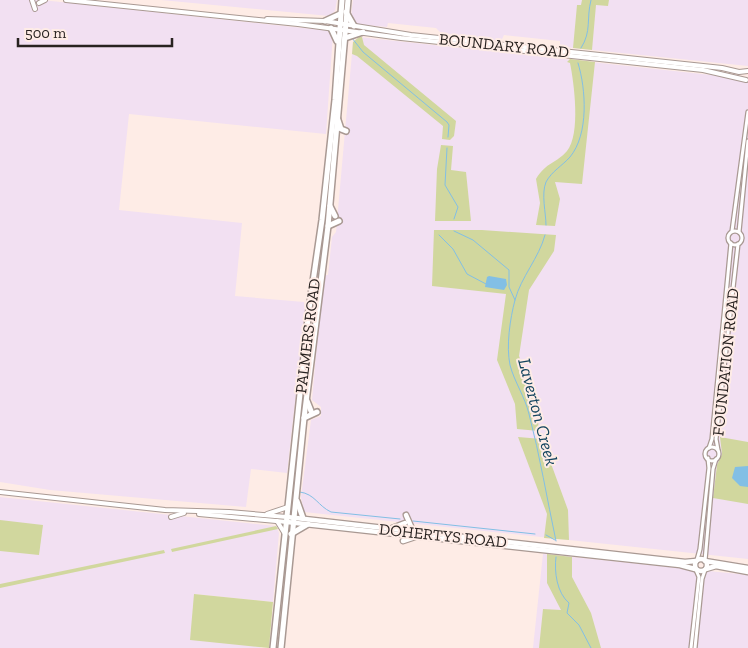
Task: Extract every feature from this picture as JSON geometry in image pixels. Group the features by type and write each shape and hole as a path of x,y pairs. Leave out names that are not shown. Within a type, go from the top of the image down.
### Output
{"highway":[{"path":"342,0 340,14 342,27"},
{"path":"342,27 348,0"},
{"path":"346,12 354,26"},
{"path":"325,21 340,14"},
{"name":"PALMERS ROAD","path":"281,648 290,519 295,498 330,206 336,116 345,38 342,27"},
{"name":"PALMERS ROAD","path":"290,519 288,507 309,309 323,215 338,43 342,27"},
{"path":"332,28 338,43"},
{"path":"345,38 363,32"},
{"path":"334,139 346,131 341,128 336,116"},
{"path":"328,226 337,218 330,206"},
{"path":"304,418 314,411 307,398"},
{"path":"295,498 303,518"},
{"path":"289,535 308,524"},
{"name":"PALMERS ROAD","path":"273,648 289,535"}],"main road":[{"path":"32,0 35,9"},
{"path":"39,4 45,0"},
{"name":"BOUNDARY ROAD","path":"66,0 332,28 354,26 507,49 722,68 739,72 748,71"},
{"name":"BOUNDARY ROAD","path":"83,0 94,2"},
{"path":"281,19 286,22"},
{"name":"BOUNDARY ROAD","path":"260,20 325,21 363,32 469,43 503,44 702,70 747,81"},
{"path":"387,30 394,36"},
{"path":"503,44 507,49"},
{"path":"747,81 748,71"},
{"name":"DOHERTYS ROAD","path":"0,493 142,508 263,515 308,524 683,565 701,572 706,569"},
{"path":"263,515 288,507"},
{"name":"DOHERTYS ROAD","path":"190,512 277,521 303,518 685,562 705,561"},
{"path":"171,517 181,513 196,514"},
{"path":"406,515 413,531"},
{"path":"277,521 289,535"},
{"path":"391,529 405,522"},
{"path":"398,534 403,544 417,536"},
{"path":"696,561 696,569"},
{"path":"748,568 705,561 706,569 716,566 748,572"}],"street":[{"path":"748,112 732,231 728,237 731,244 738,244 742,238 739,232 748,141"},
{"path":"732,231 739,232"},
{"name":"FOUNDATION ROAD","path":"718,450 716,439 730,284 731,244"},
{"name":"FOUNDATION ROAD","path":"730,284 738,244"},
{"name":"FOUNDATION ROAD","path":"709,448 712,439 727,314"},
{"path":"715,447 718,450 719,456 716,459 708,458 706,454 709,448 715,447"},
{"name":"FOUNDATION ROAD","path":"705,561 709,486 708,458"},
{"name":"FOUNDATION ROAD","path":"696,561 700,549 709,486 716,459"},
{"path":"691,648 698,577 696,569"},
{"path":"695,648 702,579 706,569"}],"shaded area":[{"path":"0,0 42,0 331,31 333,34 326,134 129,114 119,210 242,223 235,296 304,302 305,313 287,473 251,469 246,507 50,490 0,482"},
{"path":"161,0 337,0 335,11 329,16"},
{"path":"353,0 748,0 748,66 573,48 560,46 560,41 504,35 501,41 441,33 436,28 388,23 387,27 356,24 351,16"},
{"path":"359,37 748,79 748,559 304,512 301,497 311,420 321,416 321,407 312,400 323,275 328,275 332,237 336,232 353,42"},
{"path":"0,497 276,526 279,533 273,602 194,594 261,648 0,648"},
{"path":"543,554 748,575 748,648 533,648"}],"green space":[{"path":"582,0 609,0 608,6 596,5 592,50 573,48 577,5 581,5"},
{"path":"362,37 364,45 456,121 454,136 450,140 442,139 443,126 357,56 352,54 353,42"},
{"path":"570,59 595,62 582,184 555,182 560,199 555,226 536,225 540,203 536,179 544,169 567,151 574,133 573,83 570,63 567,62"},
{"path":"441,145 453,146 451,170 466,172 471,221 435,221 437,169"},
{"path":"434,230 482,230 556,235 554,251 529,290 519,356 536,399 539,431 517,429 515,404 497,360 506,294 432,286"},
{"path":"518,437 542,439 568,510 569,540 544,538 547,514"},
{"path":"720,437 748,442 748,504 713,498 717,465 722,454"},
{"path":"0,520 43,525 39,555 0,551"},
{"path":"276,526 278,529 172,552 171,549"},
{"path":"164,550 165,553 0,588 0,584"},
{"path":"547,554 572,557 572,577 591,613 601,648 539,648 543,609 561,610 547,583"},
{"path":"194,594 273,602 269,648 190,640"}],"water":[{"path":"487,277 506,279 507,285 504,290 485,287"},
{"path":"748,466 748,487 740,486 732,478 735,467"}],"waterway":[{"name":"Laverton Creek","path":"581,48 588,30 591,0"},
{"path":"352,38 363,52 447,122 449,125 448,137"},
{"name":"Laverton Creek","path":"546,225 544,198 546,182 570,157 576,147 583,124 583,85 578,63"},
{"path":"447,148 445,185 458,207 454,219"},
{"path":"454,231 473,240 509,270 509,287 515,300"},
{"path":"439,235 453,249 467,274 486,284"},
{"name":"Laverton Creek","path":"545,235 539,252 521,283 515,300 510,324 508,350 510,365 527,408 533,430 556,541"},
{"path":"300,492 309,495 331,512 400,519"},
{"path":"413,521 535,534"},
{"path":"546,535 555,540"},
{"name":"Laverton Creek","path":"556,557 557,582 562,594 569,603 567,613 579,625 591,648"}]}
